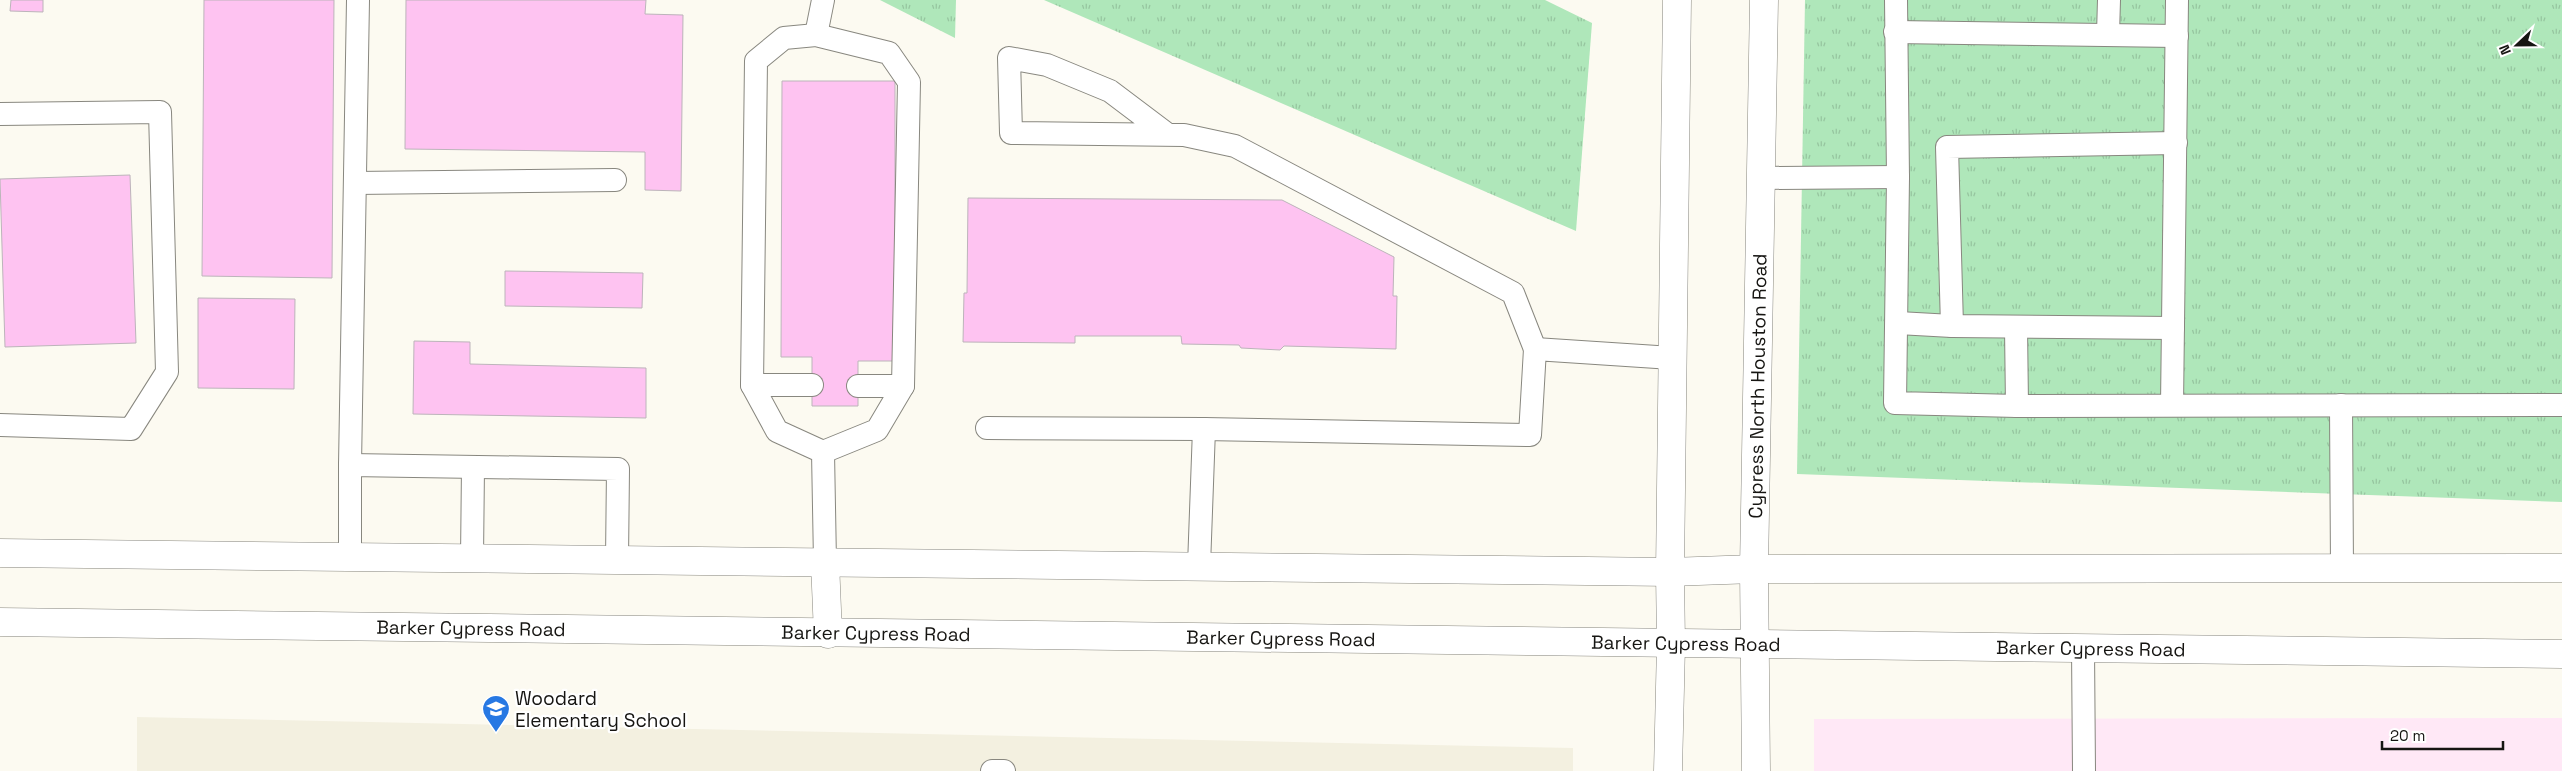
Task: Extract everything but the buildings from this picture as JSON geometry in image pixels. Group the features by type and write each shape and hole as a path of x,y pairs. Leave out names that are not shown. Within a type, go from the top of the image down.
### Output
{"main road":[{"path":"1668,771 1672,645 1670,572 1677,0"},
{"name":"Cypress North Houston Road","path":"1756,771 1754,569 1764,0"},
{"path":"0,553 1670,572 1754,569 2562,568"},
{"path":"825,562 828,634"},
{"name":"Barker Cypress Road","path":"0,622 1672,645 2562,654"}],"lane":[{"path":"350,556 358,0"},
{"path":"816,35 823,0"},
{"path":"1896,0 1898,323 1895,403 2017,406 2562,405"},
{"path":"2108,34 2109,0"},
{"path":"2172,405 2177,0"},
{"path":"1895,32 2177,36"},
{"path":"816,35 889,53 910,82 903,386 877,430 823,452 778,431 752,385 756,61 784,38 816,35"},
{"path":"987,428 1204,429 1530,435 1535,349 1513,293 1234,146 1184,134 1167,134 1011,133 1009,58 1047,65 1110,91 1167,134"},
{"path":"0,114 160,112 167,372 131,429 0,425"},
{"path":"1952,326 1947,147 2176,143"},
{"path":"1762,178 1898,177"},
{"path":"355,184 615,180"},
{"path":"1898,323 1952,326 2173,328"},
{"path":"2016,327 2017,406"},
{"path":"1535,349 1672,358"},
{"path":"752,385 812,385"},
{"path":"858,386 903,386"},
{"path":"2341,405 2342,569"},
{"path":"1199,566 1204,429"},
{"path":"823,452 825,562"},
{"path":"350,465 618,469 617,560"},
{"path":"472,558 473,467"},
{"path":"2083,648 2084,771"},
{"path":"992,771 1004,771"}],"shaded area":[{"name":"Woodard Elementary School","path":"137,717 1573,748 1573,771 137,771"},
{"path":"2562,718 2562,771 1814,771 1814,719"}],"green space":[{"path":"880,0 956,0 955,38"},
{"path":"1044,0 1545,0 1592,23 1576,231"},
{"path":"1805,0 2562,0 2562,502 1797,474"}],"place":[{"name":"Woodard Elementary School","path":"496,733"}]}
